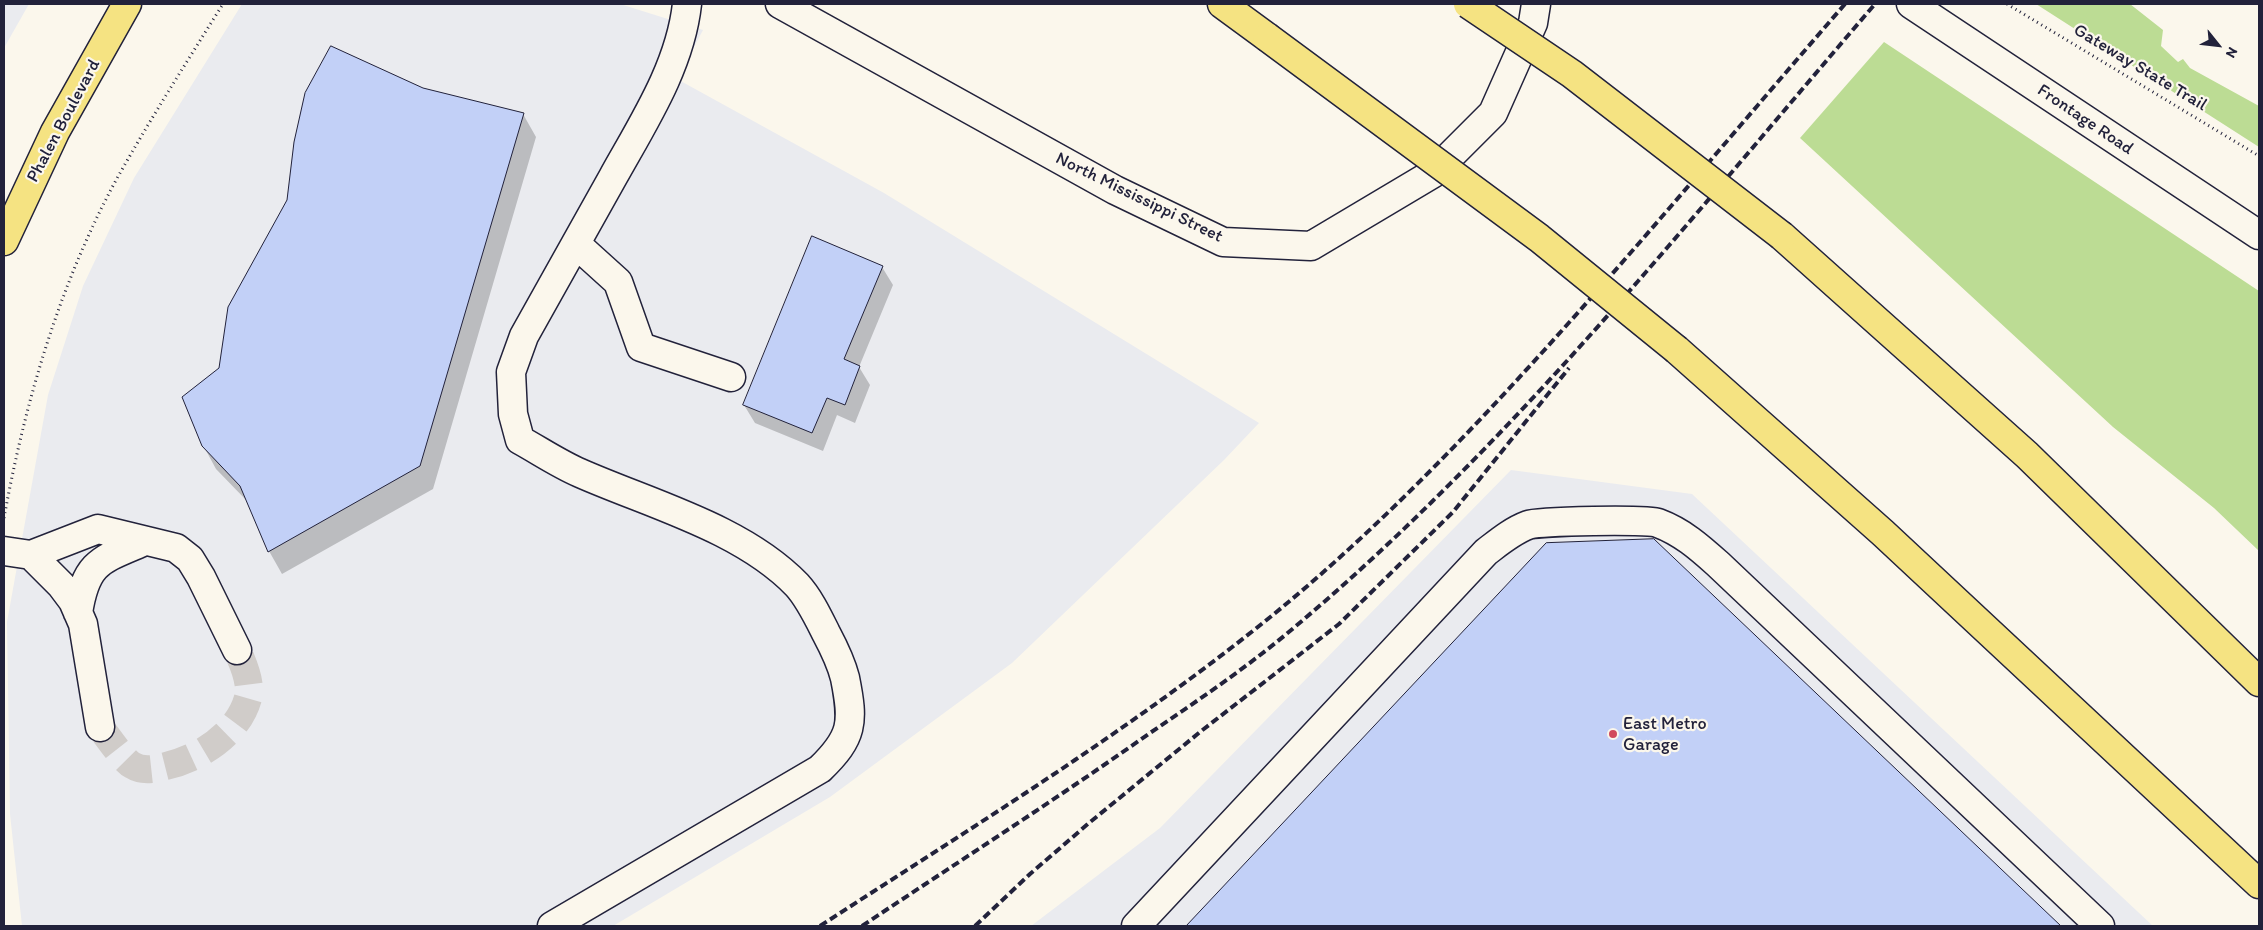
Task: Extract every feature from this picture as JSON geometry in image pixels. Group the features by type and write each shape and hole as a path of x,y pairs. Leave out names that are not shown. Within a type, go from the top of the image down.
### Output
{"main road":[{"name":"Phalen Boulevard","path":"4,241 55,132 127,4"},
{"path":"1222,4 1539,238 1677,350 1890,540 2259,884"},
{"path":"1468,4 1572,74 1782,236 2027,455 2259,682"}],"street":[{"path":"552,926 820,769 838,752 849,729 850,703 842,664 818,617 797,585 758,553 697,520 579,472 520,440 513,414 511,372 524,336 654,104 673,61 686,17 687,4"},
{"name":"North Mississippi Street","path":"780,4 1115,190 1223,242 1310,246 1432,174 1492,113 1533,23 1536,4"},
{"name":"Frontage Road","path":"1922,11 2259,236"},
{"path":"576,244 618,282 641,347 731,377"},
{"path":"1136,926 1486,552 1506,536 1528,525 1547,522 1655,522 1676,530 1718,564 2100,926"},
{"path":"4,551 31,555 98,530 176,548 190,559 237,650"},
{"path":"78,613 82,590 90,574 102,560 145,541"},
{"path":"31,555 73,601 83,624 100,727"}],"path":[{"path":"4,518 14,461 34,386 58,309 115,183 163,99 223,4"},
{"name":"Gateway State Trail","path":"2007,4 2259,156"}],"shaded area":[{"path":"4,4 29,4 4,48"},
{"path":"242,4 620,4 703,30 677,79 884,193 1259,423 1224,460 1012,663 830,797 613,926 22,926 10,814 7,622 48,395 83,286 134,178"},
{"name":"East Metro Garage","path":"1511,470 1692,494 2153,926 1031,926 1160,828"}],"green space":[{"path":"2036,4 2130,4 2163,30 2161,46 2178,62 2183,59 2190,68 2259,106 2259,147"},
{"path":"1884,42 2259,291 2259,551 2214,508 2113,427 1800,138"}],"building":[{"path":"331,46 423,88 524,113 420,466 268,552 240,486 202,446 182,397 219,368 228,307 287,200 294,142 305,93"},
{"path":"812,236 883,266 844,359 860,366 845,405 827,398 812,433 743,405"},
{"name":"East Metro Garage","path":"1654,539 2061,926 1186,926 1546,543"}],"tunnel":[{"path":"100,727 125,759 140,769 153,769 192,757 227,733 243,711 248,698 249,686 237,650"}],"railway":[{"path":"820,926 994,814 1164,698 1220,657 1311,583 1382,519 1483,417 1586,304 1845,4"},
{"path":"862,926 1221,684 1290,631 1371,560 1448,486 1523,409 1595,330 1875,4"},
{"path":"975,926 1030,874 1089,823 1200,732 1339,624 1453,512 1569,368"}],"place":[{"name":"East Metro Garage","path":"1613,734"}]}
